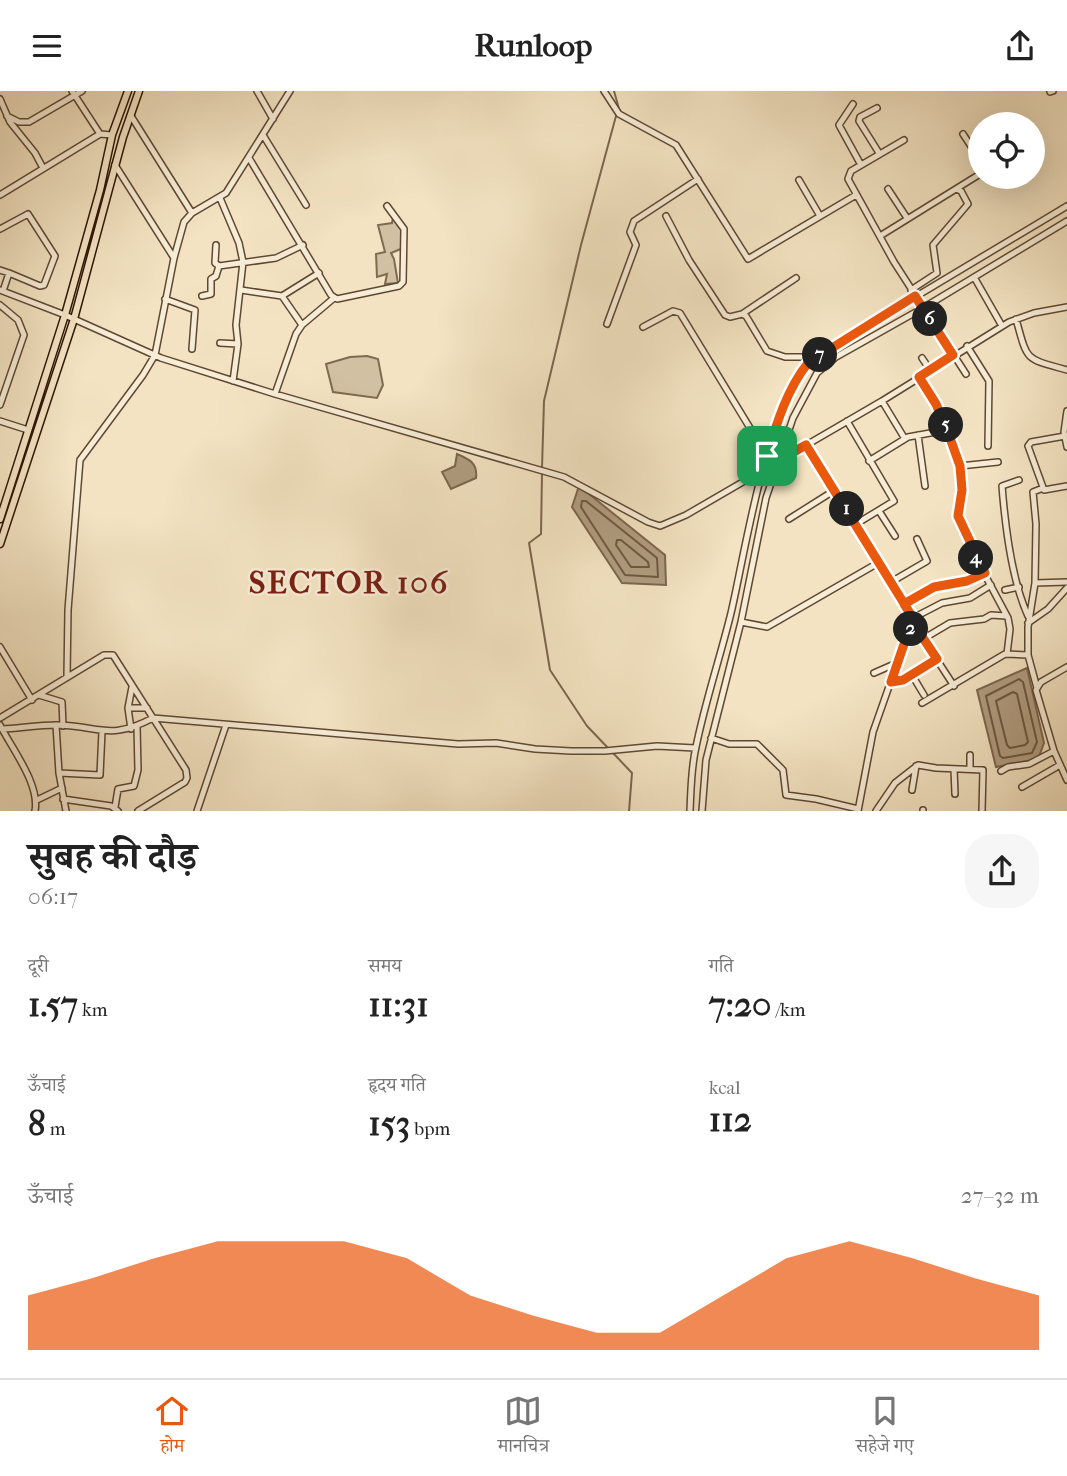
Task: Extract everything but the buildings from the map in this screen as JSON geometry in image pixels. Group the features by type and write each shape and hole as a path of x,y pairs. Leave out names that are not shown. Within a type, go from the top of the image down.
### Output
{"main road":[{"path":"0,519 65,315 100,190 112,135 128,91"},
{"path":"0,544 74,319 139,91"}],"street":[{"path":"7,115 19,122 29,122 73,93 82,91"},
{"path":"257,91 273,119"},
{"path":"67,677 68,610 79,465 85,452 155,355 182,228 192,213 220,198 230,187 290,91"},
{"path":"604,91 620,114 676,145 748,259 856,195"},
{"path":"73,93 100,134"},
{"path":"0,99 14,128 38,158 43,169"},
{"path":"853,104 839,125 861,165"},
{"path":"877,107 859,118 879,153"},
{"path":"131,116 192,213"},
{"path":"0,195 100,134 112,135"},
{"path":"963,134 968,142"},
{"path":"263,135 306,205"},
{"path":"904,140 879,153 848,176 856,195 913,293 966,374"},
{"path":"249,157 334,298 340,300 400,286 403,282 404,229 387,206"},
{"path":"116,165 174,258"},
{"path":"607,324 636,245 630,232 634,221 698,179"},
{"path":"799,180 820,216"},
{"path":"880,236 968,182"},
{"path":"888,189 907,218"},
{"path":"913,293 937,273 933,245 968,204 961,191 956,189"},
{"path":"220,198 239,243 243,262 233,381"},
{"path":"690,811 695,748 731,611 763,469 779,419 801,372 815,357 913,293 1067,206"},
{"path":"0,229 28,214 55,256 44,285 40,286 0,270"},
{"path":"666,216 725,315 730,317 742,314 796,278"},
{"path":"702,811 705,768 711,738 741,622 764,509 793,418 817,373 836,357 923,309 1067,222"},
{"path":"216,245 215,263 219,266"},
{"path":"219,266 276,258 303,245"},
{"path":"202,296 211,295 211,278 216,277 219,266"},
{"path":"9,273 1,290 155,355 275,394 544,470 570,479 660,526 686,515 882,401 1002,326 1016,319 1067,307"},
{"path":"241,290 282,296 319,273"},
{"path":"974,278 1002,326"},
{"path":"282,296 302,325"},
{"path":"275,394 296,334 302,325 334,298"},
{"path":"166,299 195,310 192,349"},
{"path":"0,305 18,320 24,335 0,405"},
{"path":"643,327 673,311 680,313 767,456"},
{"path":"742,314 767,351 785,357 815,357"},
{"path":"1016,319 1027,355 1036,361 1067,370"},
{"path":"220,343 238,344"},
{"path":"967,346 989,381 988,446"},
{"path":"922,358 930,370"},
{"path":"919,377 936,404 960,466 963,494 958,516 1006,615 1010,629 1007,654"},
{"path":"882,401 905,439"},
{"path":"1067,411 1067,447"},
{"path":"0,421 28,431"},
{"path":"847,421 894,501 856,524"},
{"path":"869,461 905,439 947,430"},
{"path":"918,435 925,486"},
{"path":"1065,436 1028,445 1046,492 1067,486"},
{"path":"806,445 954,686"},
{"path":"960,466 998,462"},
{"path":"1019,479 1002,485 1007,531 1028,622"},
{"path":"1043,488 1033,492 1037,524 1035,583 1028,622 1028,655 1054,751 1067,780"},
{"path":"789,519 835,490"},
{"path":"879,511 895,536"},
{"path":"891,582 927,561 917,539"},
{"path":"741,622 767,628 878,563"},
{"path":"904,604 934,587 967,581 985,573"},
{"path":"1035,583 1067,582"},
{"path":"711,738 729,744 757,744 783,770 786,795 816,799 858,810 873,732 913,621 942,603 974,596 991,585"},
{"path":"1005,590 1019,587"},
{"path":"1010,629 1028,622 1048,609 1067,588"},
{"path":"923,639 950,623 984,619 991,615 1006,615"},
{"path":"0,647 32,700"},
{"path":"0,718 109,653 115,657 186,770 187,778 177,788 138,811"},
{"path":"922,703 1007,654 1028,655"},
{"path":"891,682 903,680 937,659"},
{"path":"874,673 899,662"},
{"path":"1037,688 1041,682 1067,667"},
{"path":"912,675 924,695"},
{"path":"63,799 117,809 118,789 134,786 138,770 134,728 128,708 132,686"},
{"path":"39,695 62,702 59,773 66,811"},
{"path":"128,708 147,708"},
{"path":"35,811 37,800 33,787 1,727 60,725 102,731 134,728 153,718 458,744 496,743 547,750 605,751 657,746 695,748"},
{"path":"197,811 226,725"},
{"path":"59,773 100,775 102,731"},
{"path":"1001,771 1008,767 1029,764 1054,751"},
{"path":"970,755 970,769"},
{"path":"1022,787 1060,765"},
{"path":"876,811 895,782 916,766 982,769 982,811"},
{"path":"912,790 916,766"},
{"path":"954,769 955,794"},
{"path":"37,800 62,787"}],"shaded area":[{"path":"393,217 401,225 403,248 391,253 398,283 385,284 387,274 377,277 376,254 385,252 378,225 392,223"},
{"path":"367,356 378,359 383,385 377,398 333,392 326,364 350,357"}],"water":[{"path":"457,454 472,462 476,469 476,478 451,489 442,472 455,466"},
{"path":"579,486 665,555 666,585 622,583 572,507"},
{"path":"1027,668 1044,743 1038,759 996,767 977,690"}],"waterway":[{"path":"614,91 619,109"},
{"path":"542,468 544,401 581,245 616,116"},
{"path":"542,474 541,534 529,543 550,670 587,726 609,749"},
{"path":"613,753 632,773 629,811"}],"district":[{"name":"SECTOR 106","path":"349,582"}],"route":[{"path":"767,456 763,469 806,445 856,524 878,563 913,618 891,682 903,680 937,659 913,623 913,618 904,604 929,590 934,587 967,581 985,573 958,516 962,497 960,466 941,412 919,377 953,355 915,296 808,363 782,412 767,456"}]}
